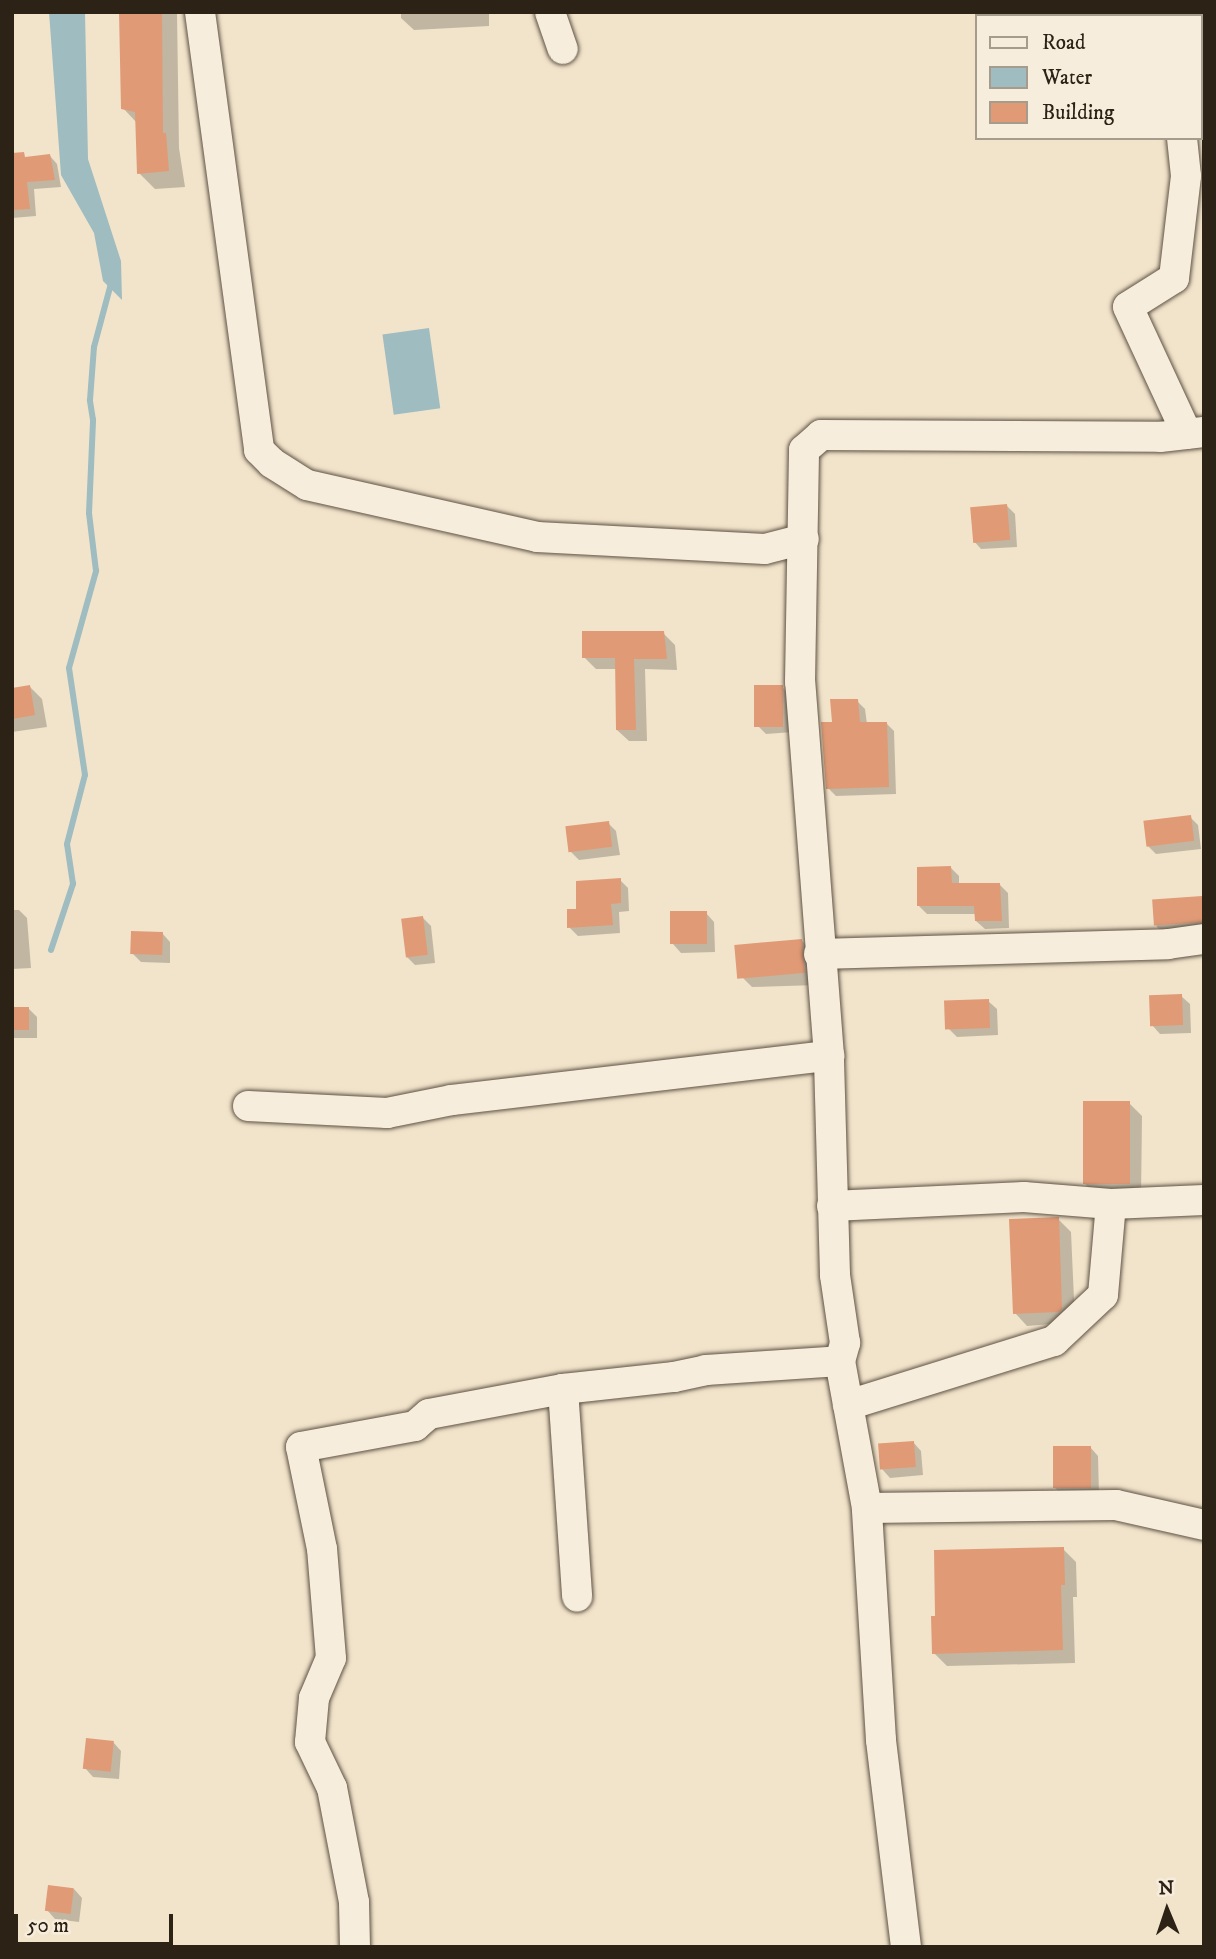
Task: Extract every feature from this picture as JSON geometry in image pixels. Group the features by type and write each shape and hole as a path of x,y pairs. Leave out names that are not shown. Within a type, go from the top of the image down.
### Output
{"street":[{"path":"200,12 258,450 272,463 307,485 537,537 765,549 804,539"},
{"path":"550,12 563,49"},
{"path":"906,1947 881,1740 867,1508 841,1361 845,1343 835,1275 829,1056 800,682 804,450 821,435 1160,437 1195,433 1128,307 1174,278 1186,176 1182,140"},
{"path":"819,954 1168,944 1204,939"},
{"path":"248,1106 387,1113 452,1100 829,1056"},
{"path":"832,1206 1024,1196 1111,1204 1204,1199"},
{"path":"848,1405 1054,1340 1103,1295 1111,1204"},
{"path":"355,1947 354,1902 332,1788 310,1742 314,1698 331,1658 323,1549 301,1447 415,1426 429,1414 563,1389 674,1377 706,1370 841,1361"},
{"path":"563,1389 577,1597"},
{"path":"867,1508 1116,1505 1204,1525"}],"water":[{"path":"49,12 85,12 88,159 121,261 122,300 103,281 94,233 61,175"},
{"path":"429,328 440,408 394,415 382,335"}],"building":[{"path":"119,12 162,12 163,133 166,133 169,171 137,174 135,112 121,109"},
{"path":"24,152 25,157 50,154 55,180 27,182 30,209 12,210 12,153"},
{"path":"1007,504 1010,540 973,543 970,507"},
{"path":"582,631 664,631 667,659 634,659 636,730 616,730 615,658 582,658"},
{"path":"30,685 35,715 12,719 12,688"},
{"path":"754,685 783,685 783,727 754,727"},
{"path":"830,699 858,699 860,722 887,722 889,787 826,789 821,722 832,722"},
{"path":"1191,815 1194,841 1147,847 1143,821"},
{"path":"609,821 612,847 568,852 565,826"},
{"path":"951,866 952,883 1000,883 1002,921 975,921 974,906 917,906 917,867"},
{"path":"621,878 621,903 611,904 613,925 567,928 567,909 576,909 576,881"},
{"path":"1202,896 1204,922 1154,925 1152,899"},
{"path":"670,911 707,911 707,944 670,944"},
{"path":"423,916 428,955 406,957 401,919"},
{"path":"131,931 163,932 162,955 130,954"},
{"path":"802,939 805,973 737,979 734,945"},
{"path":"1182,994 1183,1025 1150,1026 1149,995"},
{"path":"989,999 990,1028 945,1030 944,1001"},
{"path":"12,1007 29,1007 29,1030 12,1030"},
{"path":"1083,1101 1130,1101 1130,1184 1083,1184"},
{"path":"1059,1217 1062,1309 1059,1312 1013,1314 1009,1219"},
{"path":"914,1441 916,1467 880,1469 878,1444"},
{"path":"1053,1446 1091,1446 1091,1488 1053,1488"},
{"path":"1064,1547 1065,1585 1061,1585 1063,1650 932,1654 931,1616 935,1616 934,1550"},
{"path":"86,1738 114,1741 111,1772 83,1769"},
{"path":"48,1885 74,1888 71,1914 45,1911"}],"waterway":[{"path":"51,950 73,884 67,844 85,775 69,668 96,571 89,513 93,420 90,400 94,347 112,280"}]}
